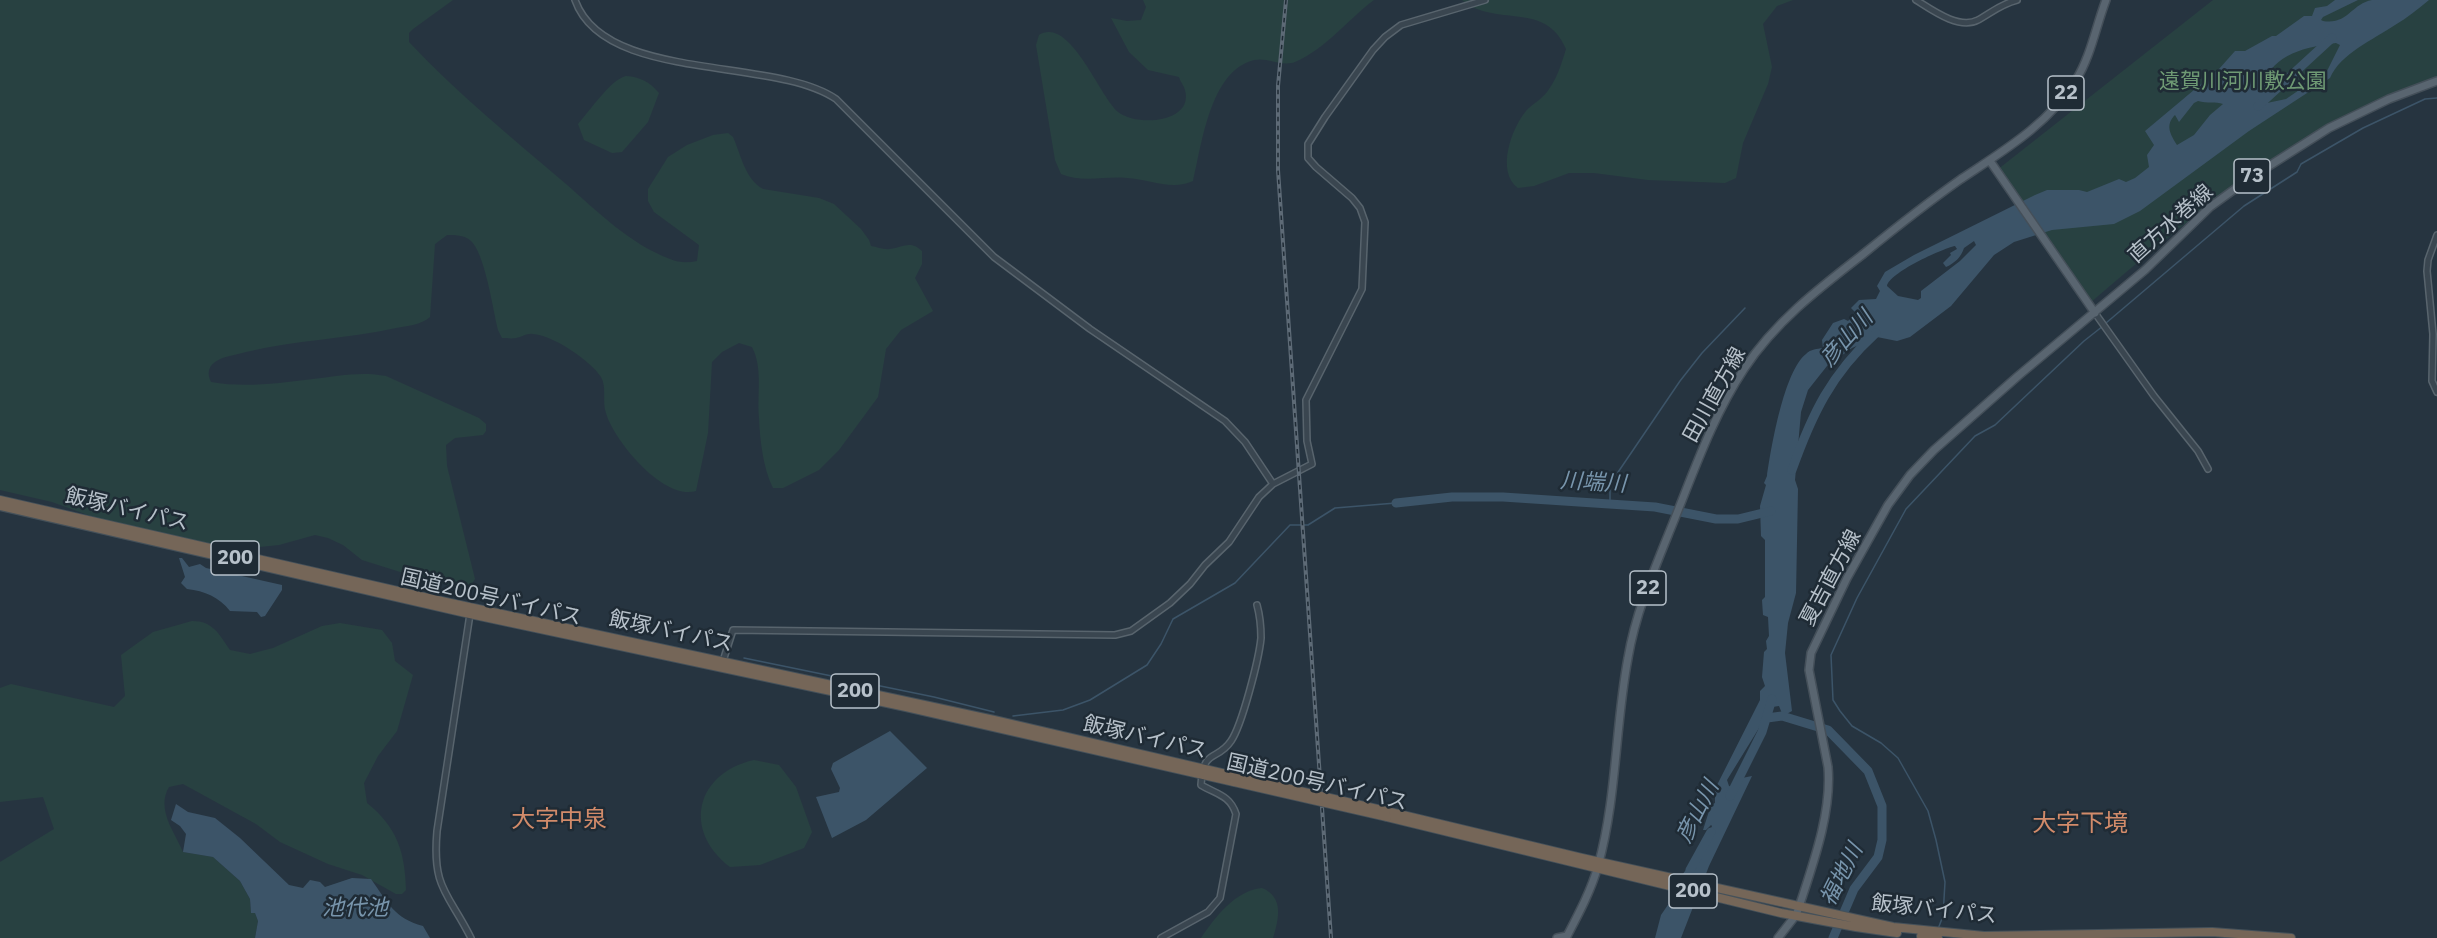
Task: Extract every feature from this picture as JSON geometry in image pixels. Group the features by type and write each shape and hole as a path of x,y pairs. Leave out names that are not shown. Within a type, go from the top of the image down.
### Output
{"highway":[{"name":"飯塚バイパス","path":"0,500 722,665"},
{"name":"国道200号バイパス","path":"0,506 470,614 722,665 1236,779 1603,866"},
{"name":"200","path":"1603,866 1782,903 1799,907 1814,915"},
{"name":"200","path":"1603,866 1781,913 1814,915 1938,938"},
{"name":"飯塚バイパス","path":"1922,934 2036,936 2212,932 2291,938"}],"main road":[{"name":"田川直方線","path":"1566,937 1603,866 1622,692 1638,616 1696,463 1722,408 1744,369 1798,305 1908,217 1991,162 2046,117 2068,92 2088,55 2106,0"},
{"name":"直方水巻線","path":"2095,313 2145,270 2211,207 2250,178 2329,128 2389,99 2437,81"},
{"path":"1991,162 2095,313"},
{"name":"夏吉直方線","path":"1778,938 1796,915 1799,907 1827,807 1830,782 1809,670 1811,653 1847,578 1888,505 1910,475 1934,450 2018,376 2095,313"},
{"path":"1557,938 1566,937"}],"street":[{"path":"574,0 590,23 617,44 641,53 692,65 805,85 823,90 836,99 994,257 1090,329 1225,421 1245,442 1273,484"},
{"path":"722,665 733,630 1115,635 1131,631 1153,618 1190,584 1205,565 1229,542 1259,497 1273,484 1312,464 1307,441 1306,400 1358,301 1362,289 1365,222 1363,214 1352,198 1308,158 1308,144 1373,50 1394,30 1401,25 1485,0"},
{"path":"1916,0 1964,23 1976,21 1996,7 2017,0"},
{"path":"2437,235 2428,260 2427,271 2433,334 2432,381 2437,392"},
{"path":"2095,313 2154,396 2198,451 2208,469"},
{"path":"1161,938 1208,912 1220,898 1236,814 1233,805 1224,796 1201,785 1202,773 1207,760 1230,744 1245,704 1261,638 1257,605"},
{"path":"470,614 437,831 435,860 441,886 471,938"}],"green space":[{"path":"0,0 453,0 413,29 409,33 409,42 486,115 602,216 641,245 673,260 697,261 699,245 654,212 648,201 648,189 668,157 687,145 713,135 728,133 733,137 748,173 763,189 819,198 834,204 861,229 871,246 888,249 910,245 922,251 922,264 915,278 933,311 901,330 886,349 878,397 839,450 819,470 783,488 773,488 764,463 759,427 759,372 752,347 739,343 722,352 712,362 708,433 696,491 683,492 656,478 630,453 611,425 606,413 603,381 589,364 571,350 541,335 502,338 480,256 470,240 462,236 447,235 435,244 430,317 422,322 377,332 264,348 226,357 211,366 209,376 211,382 236,385 288,382 340,375 386,376 479,418 486,424 486,431 483,435 455,438 446,445 447,466 475,579 470,587 461,588 413,576 362,560 343,545 315,535 279,545 240,549 173,539 110,523 52,502 0,490"},
{"path":"1143,0 1374,0 1327,42 1295,62 1254,60 1239,67 1227,78 1210,111 1193,181 1169,185 1127,178 1085,179 1061,174 1055,160 1036,45 1039,35 1051,32 1062,37 1073,47 1110,103 1118,112 1127,117 1138,120 1162,119 1181,109 1185,101 1185,90 1179,77 1148,70 1129,52 1111,18 1127,21 1141,20 1146,7"},
{"path":"1462,0 1793,0 1777,6 1763,24 1772,67 1768,84 1743,143 1736,178 1725,183 1648,180 1594,173 1569,173 1534,186 1518,188 1511,181 1508,172 1508,150 1511,139 1526,111 1550,87 1566,49 1557,34 1546,25 1533,19 1489,13"},
{"name":"遠賀川河川敷公園","path":"2213,0 2437,0 2437,77 2388,97 2296,145 2210,205 2089,304 1997,170"},
{"path":"626,76 644,81 659,93 648,122 622,152 612,153 584,140 578,124 607,89"},
{"path":"192,621 210,626 230,650 250,654 273,648 322,626 340,623 382,630 392,643 395,661 413,675 397,731 378,756 364,783 367,803 386,821 397,841 404,864 406,890 402,894 396,894 362,875 328,864 280,842 256,824 183,784 169,787 166,795 165,812 171,828 183,852 213,857 240,881 250,899 251,913 255,913 258,921 255,938 0,938 0,862 54,829 43,797 0,802 0,688 11,684 114,707 125,696 121,655 153,632"},
{"path":"754,760 779,765 796,787 812,832 804,848 760,865 730,867 715,852 705,836 701,820 702,804 708,790 719,777 734,767"},
{"path":"1262,888 1274,897 1277,903 1278,916 1273,938 1201,938 1213,921 1235,899 1252,890"}],"water":[{"path":"2335,0 2358,0 2323,17 2321,20 2323,21 2338,20 2365,2 2372,0 2429,0 2350,54 2335,69 2330,78 2249,131 2140,211 2114,224 2052,230 2014,242 1994,255 1951,306 1910,337 1897,341 1877,337 1852,348 1827,366 1808,390 1801,412 1795,480 1798,489 1796,593 1788,623 1785,653 1792,711 1783,716 1779,706 1772,707 1727,780 1729,786 1733,787 1742,778 1752,776 1709,866 1681,938 1655,938 1661,915 1674,896 1682,875 1692,862 1698,860 1712,826 1703,830 1711,805 1715,803 1715,789 1760,700 1760,691 1765,686 1762,677 1764,652 1767,649 1766,641 1769,636 1768,617 1763,615 1765,540 1761,536 1760,506 1780,411 1791,376 1798,363 1810,351 1823,348 1822,340 1833,323 1844,319 1848,321 1856,313 1851,308 1859,300 1876,299 1880,291 1877,286 1885,272 1914,255 2047,190 2087,192 2119,179 2126,182 2135,178 2149,167 2147,155 2154,145 2145,131 2219,69 2235,51 2245,51 2276,36 2304,16 2312,16 2315,8 2327,6","holes":["2336,43 2340,45 2327,71 2286,99 2267,103 2272,90 2266,90 2270,84 2264,85 2268,74 2283,59 2303,50","2198,101 2223,104 2210,115 2194,135 2177,145 2171,133 2170,122 2175,115 2179,122","1974,241 1976,245 1960,261 1921,291 1921,298 1918,300 1898,296 1887,286 1906,268 1955,246 1957,249 1950,253 1951,255 1943,263 1946,267 1955,262 1964,248"]},
{"path":"179,558 182,558 189,567 200,564 206,568 282,585 282,590 265,616 261,617 257,612 230,611 216,598 200,591 187,589 181,583 185,577"},
{"path":"890,731 927,768 866,820 832,838 816,797 839,792 840,788 831,769 833,763"},
{"name":"池代池","path":"176,804 188,812 215,818 240,838 289,885 303,888 310,880 320,882 325,887 352,878 371,879 398,914 423,926 430,938 255,938 258,921 255,913 251,913 250,899 240,881 213,857 183,852 186,834 171,820"}],"waterway":[{"name":"彦山川","path":"2258,106 2332,38"},
{"path":"2106,323 2244,206 2297,172 2301,164 2363,128 2425,99 2437,98"},
{"path":"1610,504 1610,484 1680,381 1702,353 1745,308"},
{"path":"1938,929 1943,916 1945,882 1928,811 1898,758 1881,743 1852,726 1833,700 1831,655 1857,598 1906,509 1975,436 1995,425 2103,326"},
{"name":"彦山川","path":"1792,470 1807,431 1825,396 1847,364 1876,333"},
{"name":"川端川","path":"1396,503 1452,497 1503,497 1655,507 1716,519 1738,519 1771,511"},
{"path":"1013,716 1063,710 1090,700 1147,665 1161,644 1173,619 1235,583 1290,525 1308,525 1335,508 1396,503"},
{"path":"744,658 934,697 994,712"},
{"name":"彦山川","path":"1730,796 1762,732 1772,699"},
{"name":"福地川","path":"1767,718 1782,716 1828,730 1868,771 1882,806 1882,840 1878,857 1854,889 1833,938"},
{"name":"彦山川","path":"1690,870 1711,832"}],"railway":[{"path":"1286,0 1278,86 1278,170 1331,938"}],"district":[{"name":"大字中泉","path":"559,820"},
{"name":"大字下境","path":"2080,824"}]}
